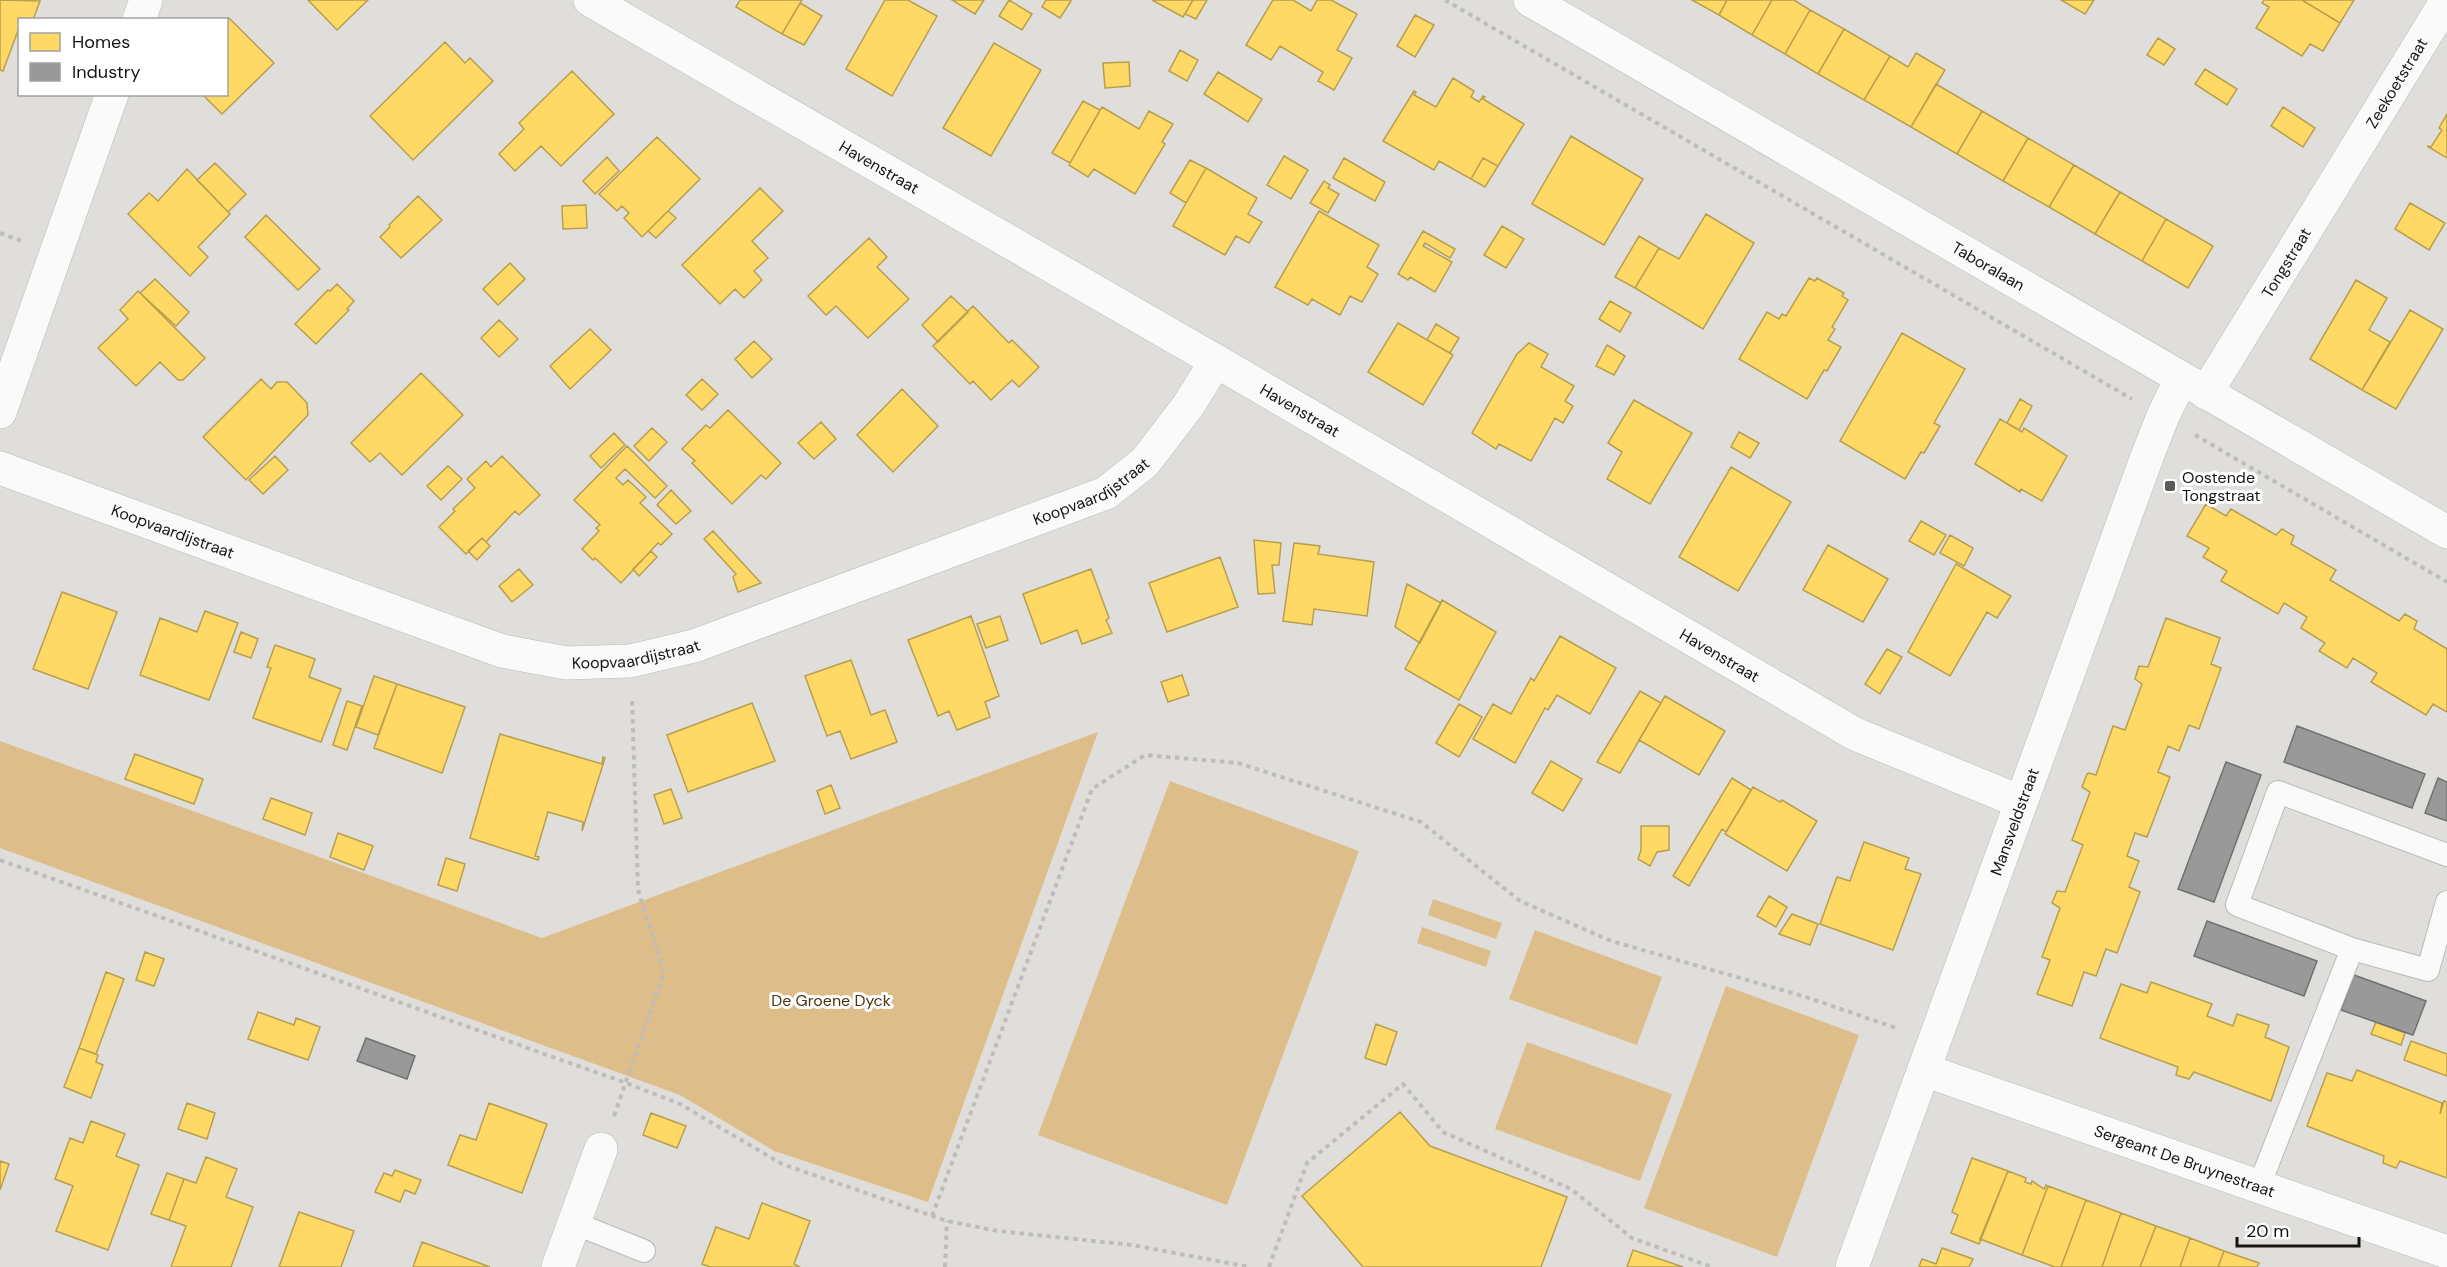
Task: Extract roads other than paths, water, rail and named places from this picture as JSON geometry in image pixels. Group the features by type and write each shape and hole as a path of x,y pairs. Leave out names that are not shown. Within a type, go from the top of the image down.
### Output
{"street":[{"path":"140,18 146,0"},
{"name":"Havenstraat","path":"590,0 1216,361 1855,734 2021,802"},
{"name":"Taboralaan","path":"1530,0 2447,532"},
{"name":"Zeekoetstraat","path":"2365,132 2447,0"},
{"path":"0,412 111,96"},
{"name":"Tongstraat","path":"2194,386 2365,132"},
{"name":"Koopvaardijstraat","path":"0,468 502,651 566,663 630,661 694,646 1106,493 1145,462 1188,406 1216,361"},
{"name":"Mansveldstraat","path":"1852,1267 2163,416 2194,386"},
{"name":"Sergeant De Bruynestraat","path":"1928,1057 2259,1186 2447,1252"},
{"path":"558,1267 601,1149"}],"lane":[{"path":"2447,855 2278,792 2237,905 2352,949 2428,970 2447,902"},
{"path":"2259,1186 2352,949"},
{"path":"574,1223 644,1251"}],"place":[{"name":"Oostende Tongstraat","path":"2170,486"}],"park label":[{"name":"De Groene Dyck","path":"831,1000"}]}
